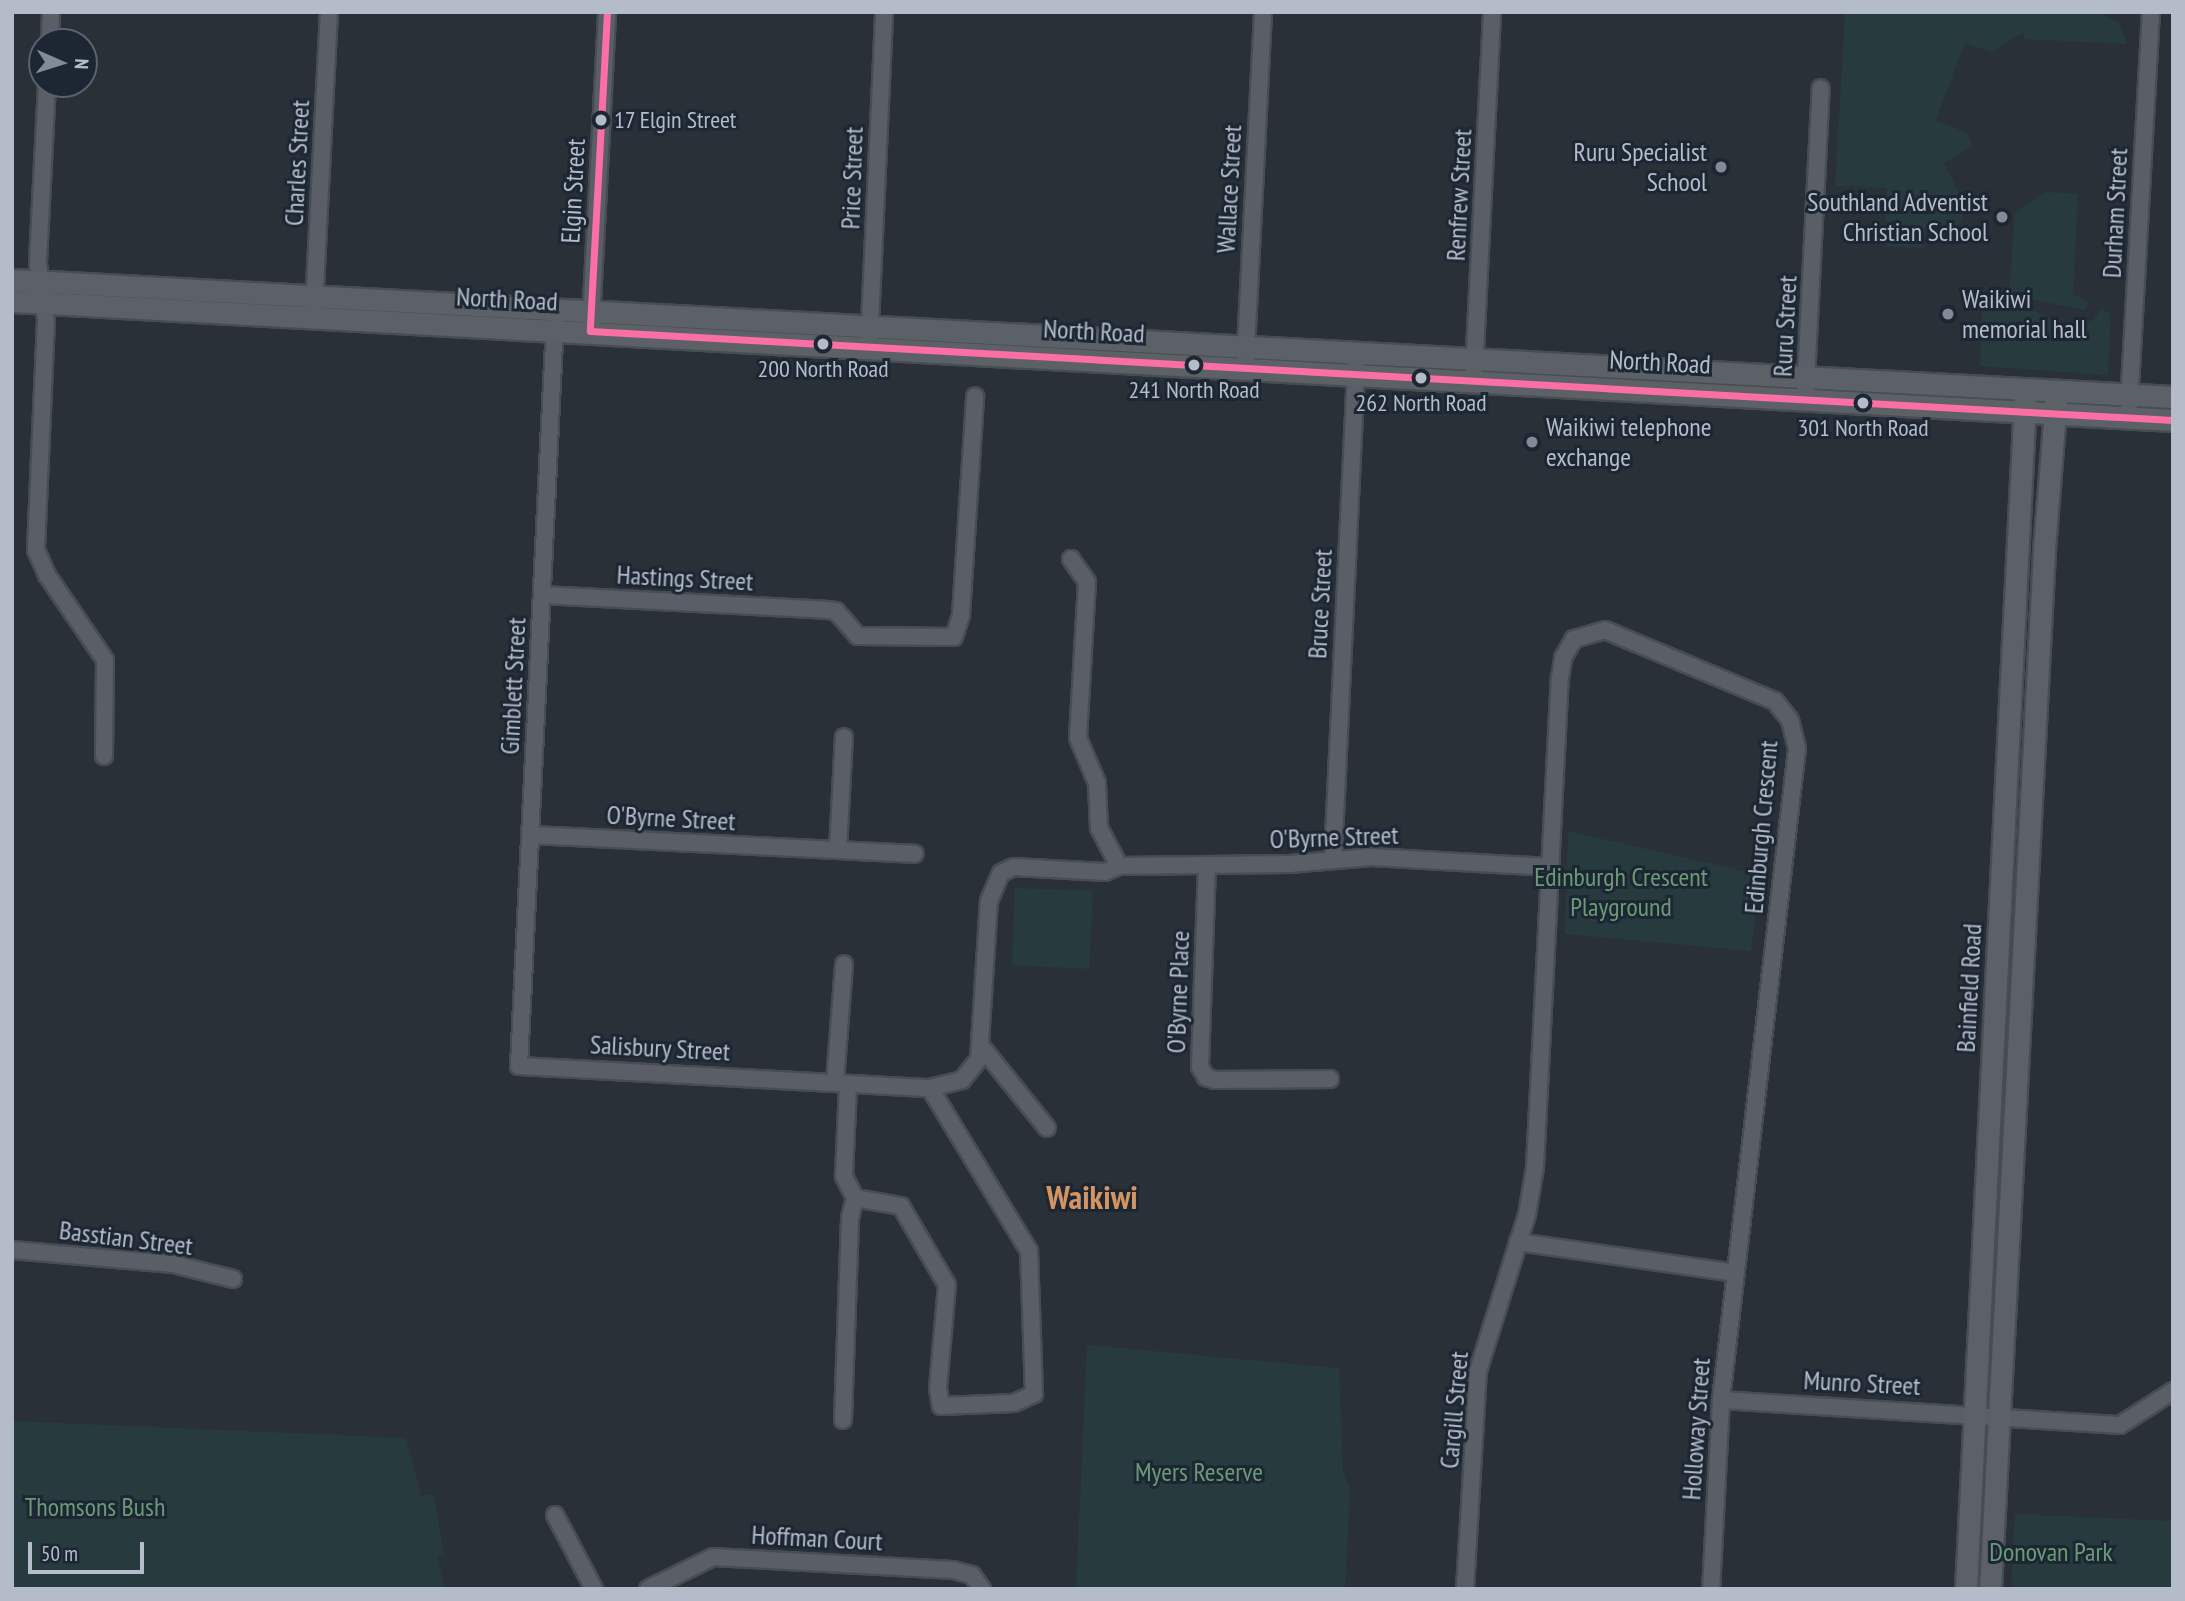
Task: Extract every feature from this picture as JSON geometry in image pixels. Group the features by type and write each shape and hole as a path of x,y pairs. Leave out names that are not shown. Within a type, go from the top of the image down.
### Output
{"main road":[{"name":"North Road","path":"12,280 555,308 591,321 869,346 1245,357 2025,400 2057,391 2173,397"},
{"name":"North Road","path":"12,301 554,330 591,321 870,325 1245,357"},
{"name":"Bainfield Road","path":"1990,1589 2034,742 2047,511 2057,391"},
{"name":"North Road","path":"2025,400 2055,413 2173,419"},
{"name":"Bainfield Road","path":"1966,1589 2025,400"},
{"path":"2018,510 2047,511"},
{"path":"2010,741 2034,742"},
{"path":"1989,1151 2013,1151"}],"street":[{"name":"Charles Street","path":"313,317 330,12"},
{"name":"Elgin Street","path":"591,321 607,12"},
{"name":"Price Street","path":"869,346 884,12"},
{"name":"Wallace Street","path":"1245,357 1263,12"},
{"name":"Renfrew Street","path":"1474,370 1492,12"},
{"name":"Durham Street","path":"2128,417 2151,12"},
{"name":"Ruru Street","path":"1806,388 1821,88"},
{"path":"47,98 40,281 43,303 36,550 47,575 106,660 104,756"},
{"name":"Gimblett Street","path":"519,1066 555,308"},
{"name":"Bruce Street","path":"1334,859 1356,363"},
{"name":"Hastings Street","path":"542,595 836,611 858,636 954,638 961,615 975,396"},
{"path":"1071,559 1087,582 1078,738 1097,783 1099,828 1119,866"},
{"name":"Edinburgh Crescent","path":"1518,1242 1535,1167 1563,658 1574,639 1595,631 1614,632 1784,709 1797,749 1735,1273"},
{"path":"838,850 844,737"},
{"name":"O'Byrne Street","path":"530,835 915,854"},
{"name":"O'Byrne Street","path":"981,1046 989,901 1001,873 1014,867 1105,872 1119,866 1334,859 1551,867"},
{"name":"O'Byrne Place","path":"1207,865 1199,1054 1206,1077 1330,1079"},
{"path":"843,1420 850,1219 855,1198 844,1176 844,964"},
{"path":"981,1046 1046,1128"},
{"name":"Salisbury Street","path":"519,1066 930,1088 962,1080 979,1059 981,1046"},
{"path":"855,1198 901,1206 947,1284 938,1388 941,1406 1014,1403 1034,1394 1029,1251 930,1088"},
{"path":"1518,1242 1735,1273"},
{"name":"Cargill Street","path":"1465,1589 1478,1371 1518,1242"},
{"name":"Basstian Street","path":"12,1250 173,1265 233,1279"},
{"name":"Holloway Street","path":"1711,1589 1721,1400 1735,1273"},
{"name":"Munro Street","path":"1721,1400 1976,1414 2000,1421 2120,1425 2173,1391"},
{"path":"555,1515 594,1589"},
{"name":"Hoffman Court","path":"648,1589 713,1557 953,1570 972,1575 982,1589"}],"green space":[{"path":"1845,12 2099,12 2119,23 2127,44 2024,39 2024,32 1991,52 1965,43 1935,121 1966,132 1973,146 1944,163 1961,197 1962,220 1956,227 1925,226 1924,248 1885,246 1887,188 1835,186"},
{"path":"2045,192 2078,194 2073,294 2090,303 2085,310 2009,295 2015,212"},
{"path":"1997,307 2030,309 2070,327 2093,320 2101,309 2111,314 2108,375 1980,366 1982,311"},
{"name":"Edinburgh Crescent Playground","path":"1568,831 1761,875 1751,951 1565,934"},
{"path":"1015,888 1093,891 1089,969 1012,965"},
{"name":"Myers Reserve","path":"1087,1345 1339,1368 1343,1470 1350,1491 1345,1589 1076,1589"},
{"name":"Thomsons Bush","path":"12,1421 406,1438 421,1496 434,1494 444,1555 437,1557 445,1589 12,1589"},
{"name":"Donovan Park","path":"2015,1514 2173,1521 2173,1589 2011,1589"}],"transit line":[{"path":"607,12 590,331 2173,420"}],"place":[{"name":"17 Elgin Street","path":"601,120"},
{"name":"Ruru Specialist School","path":"1721,167"},
{"name":"Southland Adventist Christian School","path":"2002,217"},
{"name":"Waikiwi memorial hall","path":"1948,314"},
{"name":"200 North Road","path":"823,344"},
{"name":"241 North Road","path":"1194,365"},
{"name":"262 North Road","path":"1421,378"},
{"name":"301 North Road","path":"1863,403"},
{"name":"Waikiwi telephone exchange","path":"1532,442"}],"district":[{"name":"Waikiwi","path":"1092,1197"}]}
